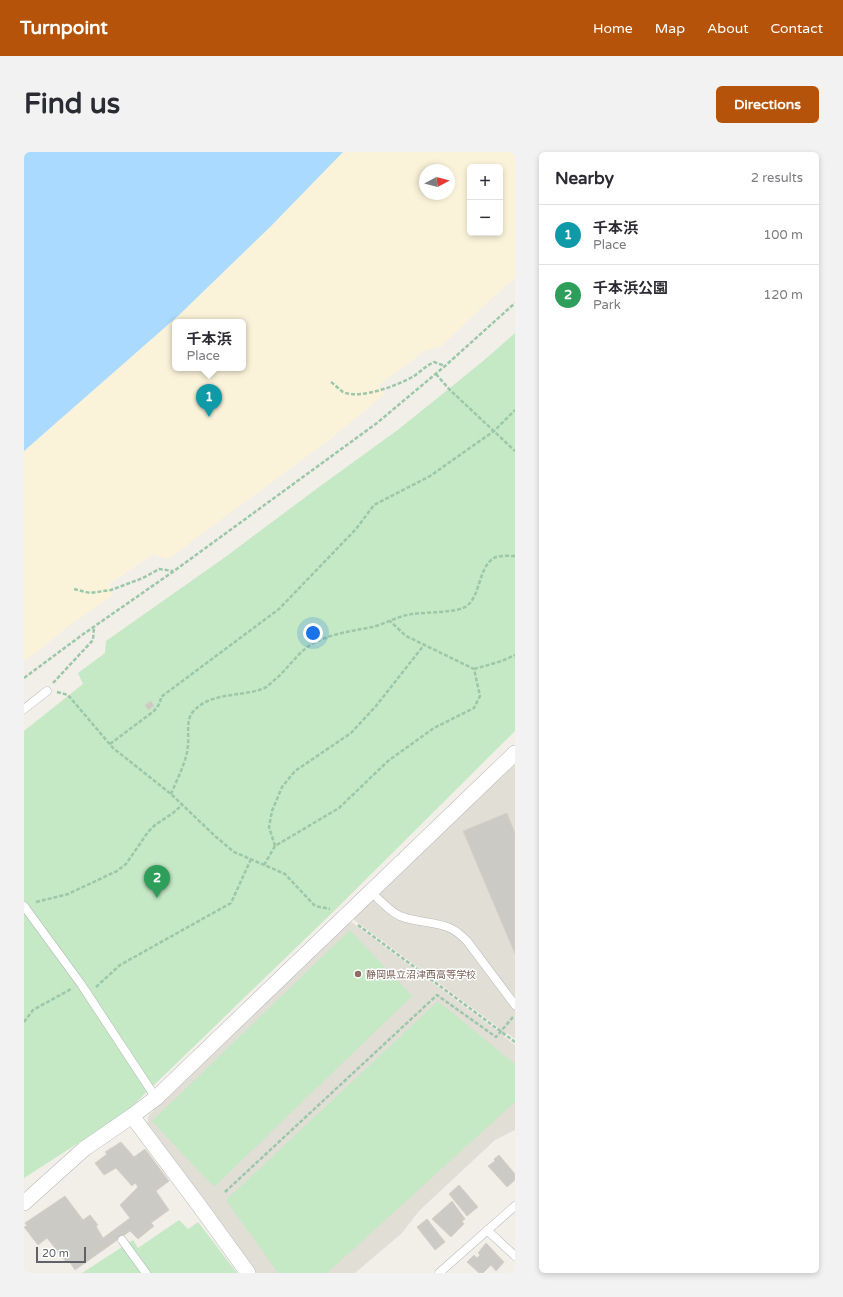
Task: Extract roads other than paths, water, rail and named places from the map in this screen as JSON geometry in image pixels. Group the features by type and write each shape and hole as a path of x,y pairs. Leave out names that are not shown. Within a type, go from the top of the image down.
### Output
{"street":[{"path":"24,1203 84,1149 156,1098 515,753"},
{"path":"132,1116 248,1273"}],"lane":[{"path":"24,709 47,691"},
{"path":"371,892 392,911 399,915 452,929 460,934 467,941 515,1005"},
{"path":"27,904 156,1098"},
{"path":"439,1273 515,1206"},
{"path":"487,1230 515,1256"},
{"path":"122,1240 146,1273"}],"water":[{"path":"24,152 343,152 271,226 179,315 174,319 172,319 172,321 24,451"}],"place":[{"name":"千本浜","path":"209,417"},
{"name":"千本浜公園","path":"157,898"},
{"name":"静岡県立沼津西高等学校","path":"358,974"}]}
